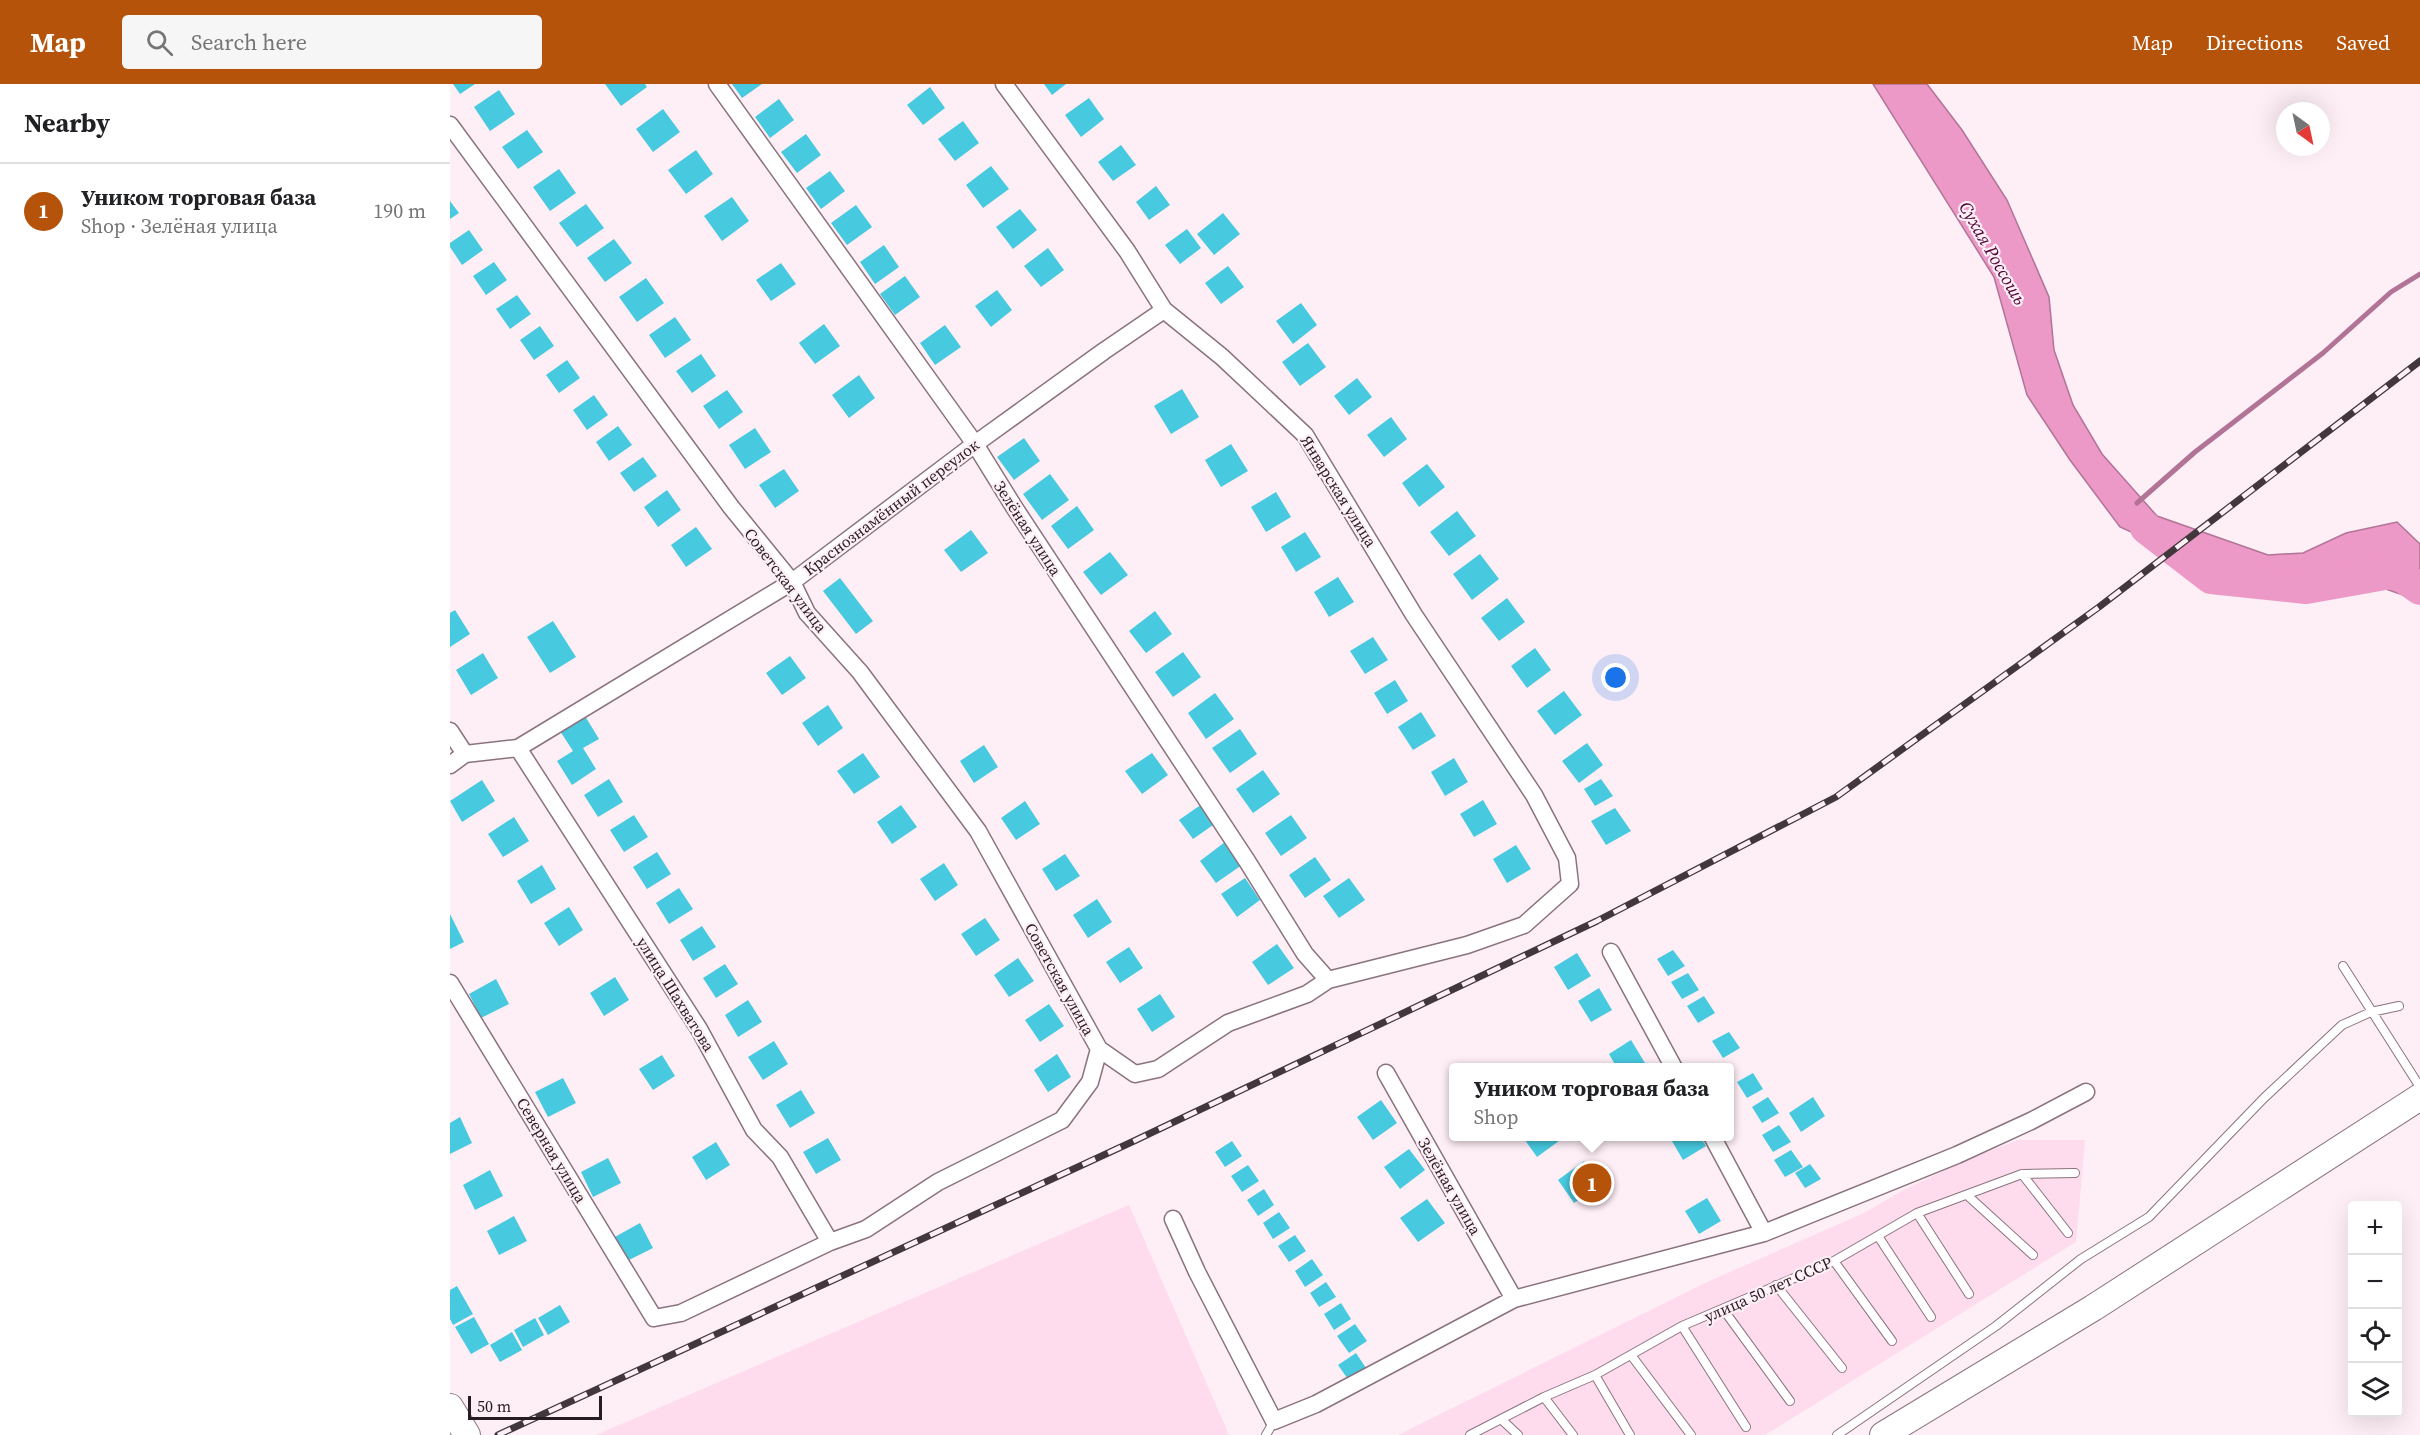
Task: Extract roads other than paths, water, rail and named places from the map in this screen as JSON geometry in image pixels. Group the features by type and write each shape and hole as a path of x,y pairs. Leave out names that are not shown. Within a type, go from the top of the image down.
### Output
{"main road":[{"path":"1883,1435 2093,1308 2420,1097"},
{"path":"450,1407 467,1435"}],"street":[{"name":"Зелёная улица","path":"717,84 975,444 1020,517 1247,861 1305,954 1328,980"},
{"name":"Январская улица","path":"1004,84 1127,251 1164,310 1222,357 1305,435 1414,615 1534,795 1567,858 1570,884 1524,925 1467,945 1328,980"},
{"name":"Советская улица","path":"450,125 731,507 792,582 807,613 860,672 978,831 1099,1049"},
{"name":"Краснознамённый переулок","path":"450,765 465,754 518,748 792,582 975,444 1164,310"},
{"path":"450,731 465,754"},
{"name":"улица Шахватова","path":"518,748 699,1029 754,1130 780,1157 830,1242"},
{"path":"1611,952 1671,1063"},
{"path":"830,1242 866,1229 938,1182 1062,1120 1090,1082 1099,1049 1135,1074 1158,1069 1228,1023 1307,994 1328,980"},
{"name":"Северная улица","path":"450,983 654,1318 681,1313 830,1242"},
{"name":"Зелёная улица","path":"1386,1073 1514,1299"},
{"path":"1173,1219 1270,1428 1514,1299 1764,1233 1957,1155 2086,1092"},
{"path":"1714,1141 1764,1233"}],"lane":[{"path":"2343,966 2420,1087"},
{"path":"1837,1435 1996,1326 2081,1259 2149,1218 2264,1098 2342,1025 2371,1012 2399,1006"},
{"name":"улица 50 лет СССР","path":"1470,1435 1544,1396 1595,1375 1682,1326 1834,1261 1917,1213 2022,1174 2074,1173"},
{"path":"2022,1174 2068,1233"},
{"path":"1967,1195 2033,1255"},
{"path":"1917,1213 1969,1294"},
{"path":"1878,1236 1931,1317"},
{"path":"1834,1261 1892,1341"},
{"path":"1776,1285 1842,1368"},
{"path":"1723,1309 1790,1401"},
{"path":"1682,1326 1746,1427"},
{"path":"1631,1355 1691,1435"},
{"path":"1595,1375 1630,1435"},
{"path":"1544,1396 1573,1435"},
{"path":"1501,1419 1518,1435"}],"water":[{"name":"Сухая Россошь","path":"1873,84 1927,84 1962,130 2007,200 2049,297 2054,350 2073,405 2102,454 2157,516 2268,555 2303,553 2346,533 2397,522 2420,544 2420,601 2340,573 2255,597 2226,575 2120,527 2070,460 2027,395 1994,277"}],"waterway":[{"path":"2137,503 2195,452 2323,353 2391,292 2420,274"},
{"name":"Сухая Россошь","path":"2146,528 2211,578 2306,588 2396,572 2420,589"}],"railway":[{"path":"498,1435 1134,1141 1597,921 1836,797 2099,607 2420,361"}],"place":[{"name":"Уником торговая база","path":"1592,1183"}]}
